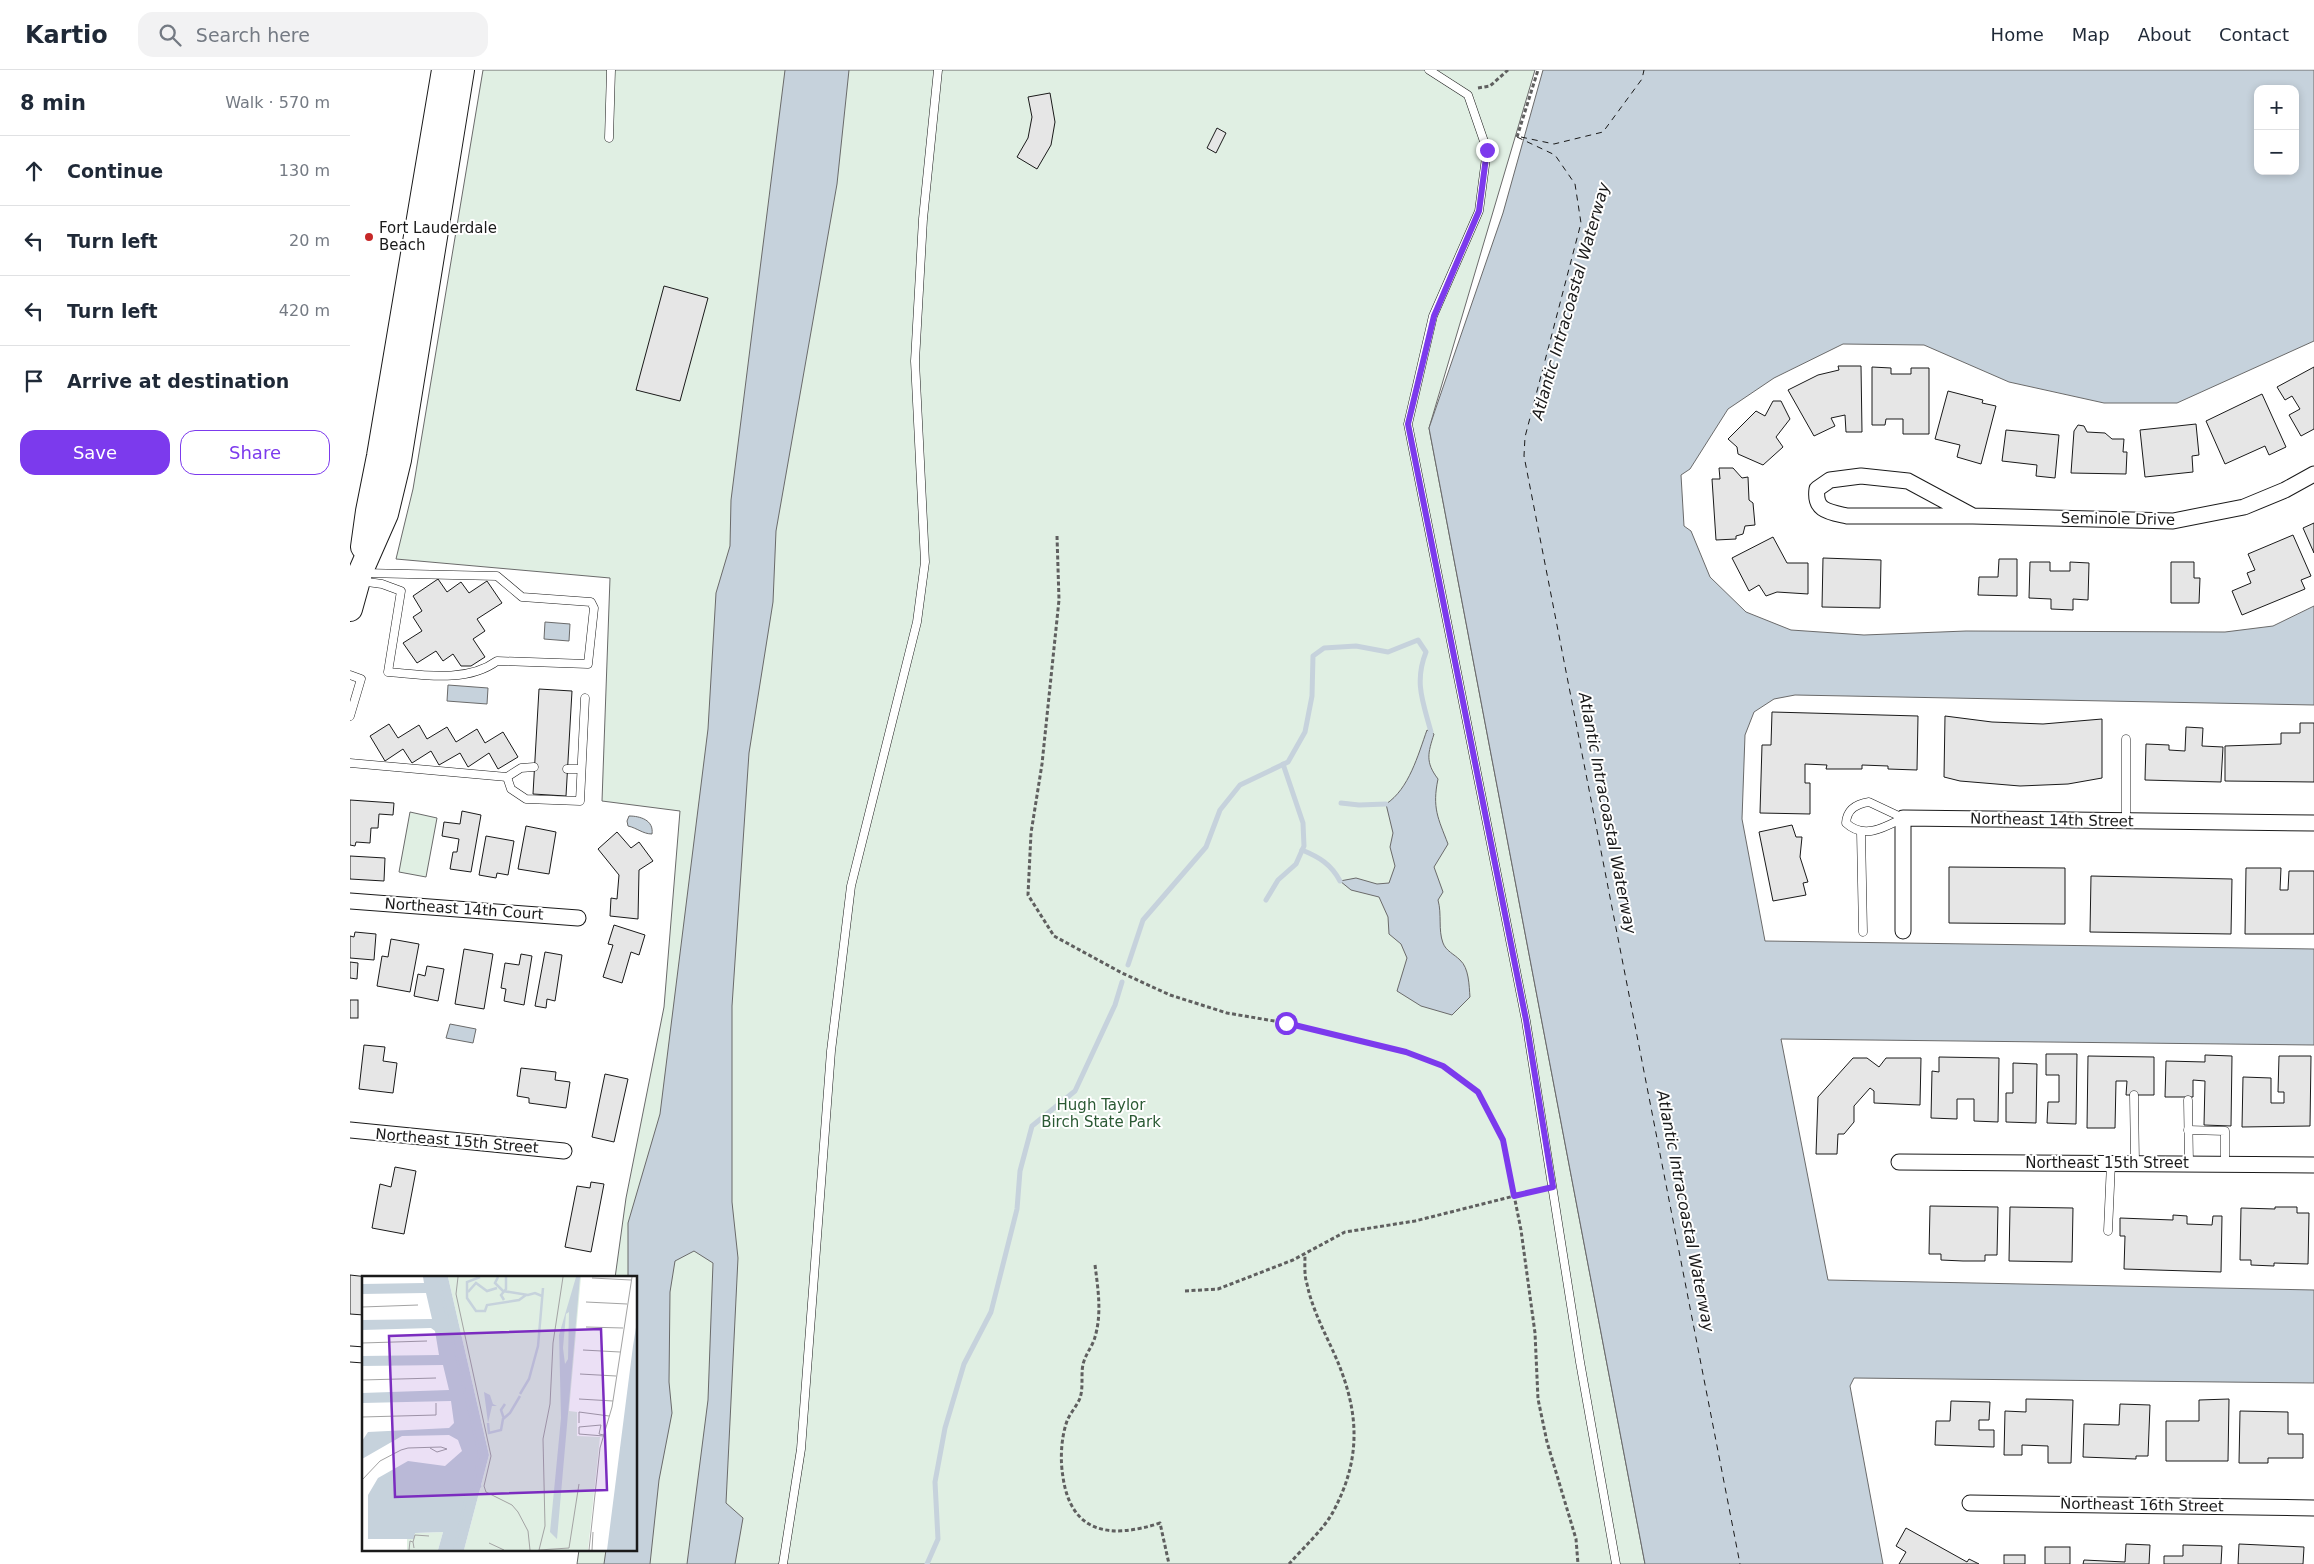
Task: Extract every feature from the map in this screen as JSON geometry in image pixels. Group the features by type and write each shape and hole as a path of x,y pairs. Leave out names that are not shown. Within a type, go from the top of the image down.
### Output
{"main road":[{"path":"359,577 368,511 444,70"},
{"path":"350,609 359,577 386,514 399,460 462,70"}],"street":[{"name":"Seminole Drive","path":"1973,516 1908,481 1861,476 1830,480 1817,488 1816,498 1819,505 1828,512 1847,516 1893,518 1973,516 2173,521 2244,507 2285,490 2314,474"},
{"name":"Northeast 14th Street","path":"1904,818 2314,823"},
{"path":"1902,931 1904,818"},
{"name":"Northeast 14th Court","path":"350,901 578,918"},
{"name":"Northeast 15th Street","path":"350,1130 564,1151"},
{"name":"Northeast 15th Street","path":"1899,1162 2314,1165"},
{"name":"Northeast 16th Street","path":"1970,1503 2314,1508"}],"lane":[{"path":"609,138 612,70"},
{"path":"783,1564 801,1449 831,1051 851,886 917,622 925,562 915,361 923,219 938,70"},
{"path":"1429,70 1468,94 1487,150 1479,211 1434,316 1408,424 1526,1020 1580,1362 1616,1564"},
{"path":"497,576 522,596 591,602 594,608 588,664 497,661 485,669 443,676 388,672 401,592 359,577 497,576"},
{"path":"350,675 361,679 350,716"},
{"path":"506,777 511,789 526,799 580,802 585,698"},
{"path":"2126,740 2126,820"},
{"path":"350,763 506,777 521,768 534,767"},
{"path":"567,769 582,769"},
{"path":"1869,802 1904,818 1869,832 1852,829 1846,823 1846,814 1851,808 1869,802"},
{"path":"1862,832 1862,932"},
{"path":"2134,1095 2135,1163"},
{"path":"2188,1100 2189,1164"},
{"path":"2188,1130 2226,1131 2225,1164"},
{"path":"2108,1231 2111,1163"}],"path":[{"path":"1462,91 1490,86 1508,70"},
{"path":"1517,137 1538,70"},
{"path":"1057,536 1059,600 1042,764 1031,833 1028,895 1054,936 1122,972 1179,998 1226,1013 1286,1023 1406,1052 1443,1066 1478,1092 1503,1140 1514,1196 1535,1333 1538,1399 1547,1442 1576,1539 1578,1564"},
{"path":"1185,1291 1218,1289 1305,1254 1346,1232 1415,1221 1553,1187"},
{"path":"1289,1564 1332,1513 1352,1469 1355,1429 1350,1400 1334,1352 1320,1326 1306,1283 1305,1254"},
{"path":"1095,1265 1100,1309 1095,1338 1083,1362 1083,1382 1080,1398 1067,1421 1061,1461 1065,1493 1076,1515 1097,1529 1121,1531 1142,1529 1160,1523 1169,1564"}],"green space":[{"name":"Hugh Taylor Birch State Park","path":"483,70 1535,70 1429,428 1645,1564 577,1564 579,1552 638,1552 638,1276 615,1276 626,1198 664,1007 680,811 602,801 610,578 396,559 413,489"},
{"path":"410,812 437,818 426,877 399,872"}],"water":[{"path":"785,70 849,70 837,184 776,531 773,602 749,753 732,1006 732,1202 738,1258 726,1503 743,1518 735,1564 687,1564 708,1400 713,1263 694,1251 675,1261 670,1292 669,1382 672,1413 659,1480 650,1564 604,1564 606,1552 638,1552 638,1276 628,1276 628,1223 660,1114 708,729 716,593 730,546 731,500"},
{"name":"Atlantic Intracoastal Waterway","path":"1543,70 2314,70 2314,341 2177,403 2104,403 2009,382 1924,345 1843,344 1774,378 1728,409 1690,469 1681,475 1684,526 1691,531 1710,577 1746,612 1791,630 1864,635 1966,631 2225,632 2273,626 2314,606 2314,705 1795,695 1774,699 1754,712 1745,735 1742,819 1765,941 2314,949 2314,1045 1781,1039 1828,1280 2314,1290 2314,1383 1854,1378 1850,1386 1883,1564 1645,1564 1429,428 1503,213"},
{"path":"545,622 570,624 569,641 544,639"},
{"path":"448,685 488,688 487,704 447,701"},
{"path":"1427,730 1434,734 1429,752 1429,762 1438,779 1436,789 1437,813 1448,844 1434,867 1443,892 1438,900 1440,927 1443,943 1446,948 1465,967 1470,997 1452,1015 1421,1006 1397,991 1407,958 1401,944 1389,934 1388,917 1379,897 1351,890 1340,881 1356,878 1377,884 1389,883 1395,866 1390,847 1393,833 1386,804 1394,798 1407,781"},
{"path":"629,816 642,818 649,822 652,834 628,826"},
{"path":"450,1024 476,1029 473,1043 446,1038"}],"building":[{"path":"1050,93 1055,122 1051,145 1037,169 1017,157 1028,138 1032,117 1028,97"},
{"path":"1217,128 1226,133 1216,153 1207,148"},
{"path":"664,286 708,298 680,401 636,390"},
{"path":"1838,366 1861,366 1862,432 1846,432 1845,415 1831,418 1835,426 1814,436 1788,390 1818,375 1839,370"},
{"path":"1872,367 1891,368 1891,374 1911,374 1911,368 1929,368 1929,434 1903,434 1903,419 1886,419 1885,425 1872,425"},
{"path":"2314,367 2314,429 2301,436 2289,415 2300,409 2292,396 2285,400 2277,387"},
{"path":"1948,391 1983,400 1982,403 1996,406 1981,464 1957,457 1960,445 1935,439"},
{"path":"2262,394 2286,447 2269,455 2265,446 2225,464 2206,421"},
{"path":"1773,401 1781,401 1790,419 1776,437 1783,447 1763,465 1738,454 1737,447 1728,439 1756,411 1765,416"},
{"path":"2196,424 2199,455 2192,456 2193,472 2145,477 2140,430"},
{"path":"2078,425 2084,426 2087,432 2105,433 2112,439 2124,439 2123,452 2127,452 2126,474 2071,473 2074,431"},
{"path":"2006,430 2059,435 2055,478 2036,476 2037,465 2002,461"},
{"path":"1719,468 1733,468 1742,478 1748,477 1749,500 1753,503 1755,525 1745,526 1743,534 1736,536 1736,539 1716,540 1712,479 1720,479"},
{"path":"2314,523 2314,553 2303,528"},
{"path":"2293,535 2311,576 2301,580 2305,589 2242,615 2232,591 2251,583 2247,573 2255,570 2248,554"},
{"path":"1773,537 1787,563 1808,563 1808,594 1777,592 1766,596 1759,585 1749,591 1732,558"},
{"path":"1823,558 1881,560 1880,608 1822,607"},
{"path":"1999,559 2017,559 2017,596 1978,595 1979,577 1998,577"},
{"path":"2030,562 2050,562 2050,571 2070,571 2070,562 2089,563 2088,600 2073,599 2073,610 2051,609 2051,599 2029,598"},
{"path":"2171,562 2194,562 2194,578 2200,578 2199,603 2171,603"},
{"path":"438,579 447,592 461,582 469,593 487,581 502,603 477,619 485,631 473,639 485,657 471,666 461,666 453,654 443,661 436,651 417,663 403,643 422,631 413,617 422,611 413,596"},
{"path":"539,689 572,691 566,796 533,794"},
{"path":"1772,712 1918,716 1917,770 1888,769 1888,766 1862,765 1862,769 1826,769 1827,765 1805,764 1805,783 1810,783 1810,814 1760,813 1762,745 1771,745"},
{"path":"1945,716 1992,722 2043,724 2102,719 2102,778 2068,784 2020,786 1960,781 1944,777"},
{"path":"2300,723 2314,723 2314,782 2225,781 2225,746 2281,744 2281,733 2300,733"},
{"path":"389,724 398,738 419,725 427,739 447,727 456,742 477,729 485,743 503,732 518,757 498,769 489,753 468,767 460,753 439,765 431,751 412,763 403,749 385,761 370,736"},
{"path":"2186,727 2203,728 2202,746 2223,747 2221,782 2145,780 2146,744 2169,745 2169,750 2185,751"},
{"path":"350,800 394,803 393,815 379,814 378,828 371,828 370,843 356,842 355,846 350,845"},
{"path":"462,811 481,815 471,872 450,869 453,852 457,852 459,839 442,836 444,822 460,824"},
{"path":"1792,825 1796,837 1802,837 1800,857 1808,882 1803,883 1806,895 1773,901 1759,832"},
{"path":"526,826 556,832 549,874 518,869"},
{"path":"617,832 631,848 639,842 653,861 639,870 638,919 610,916 611,898 617,899 619,875 598,849"},
{"path":"486,836 514,841 508,875 497,873 496,878 479,875"},
{"path":"350,856 385,858 384,881 350,879"},
{"path":"1949,867 2065,868 2065,924 1949,923"},
{"path":"2246,868 2281,868 2280,890 2288,890 2289,871 2314,871 2314,934 2245,934"},
{"path":"2091,876 2232,879 2231,934 2090,932"},
{"path":"614,925 645,935 639,955 631,952 622,983 603,977 613,945 608,944"},
{"path":"355,932 376,934 374,960 350,958 350,936 354,937"},
{"path":"391,939 419,944 410,992 377,986 382,956 388,957"},
{"path":"464,949 493,954 484,1009 455,1004"},
{"path":"545,952 562,955 555,1001 547,999 546,1008 535,1006"},
{"path":"521,954 532,956 524,1005 504,1001 506,989 501,988 505,963 519,965"},
{"path":"350,962 358,963 357,979 350,978"},
{"path":"427,966 444,969 438,1001 414,996 418,974 425,976"},
{"path":"350,1000 358,1000 358,1018 350,1018"},
{"path":"364,1045 385,1047 383,1061 397,1063 393,1093 359,1089"},
{"path":"2046,1054 2077,1054 2076,1124 2047,1123 2048,1102 2059,1102 2059,1075 2046,1075"},
{"path":"2205,1055 2232,1056 2231,1126 2204,1125 2205,1081 2193,1080 2193,1097 2165,1097 2166,1061 2205,1062"},
{"path":"2088,1056 2154,1057 2154,1095 2126,1095 2127,1081 2116,1081 2115,1128 2087,1128"},
{"path":"2279,1056 2311,1056 2310,1126 2242,1127 2243,1077 2271,1078 2271,1103 2284,1103 2284,1092 2278,1092"},
{"path":"1939,1057 1999,1058 1998,1122 1974,1121 1974,1099 1957,1099 1957,1119 1931,1118 1932,1071 1939,1072"},
{"path":"1853,1058 1867,1058 1879,1067 1886,1058 1921,1058 1920,1105 1874,1103 1874,1091 1870,1088 1854,1106 1854,1122 1844,1134 1838,1134 1837,1154 1816,1154 1818,1097"},
{"path":"2013,1063 2037,1064 2036,1123 2006,1122 2006,1093 2013,1093"},
{"path":"521,1068 556,1072 555,1080 570,1082 566,1108 529,1103 529,1098 517,1096"},
{"path":"605,1074 628,1079 614,1142 592,1137"},
{"path":"395,1167 416,1171 404,1234 372,1228 380,1184 391,1187"},
{"path":"591,1182 604,1184 591,1252 565,1247 577,1186 590,1188"},
{"path":"1930,1206 1998,1207 1997,1255 1985,1255 1985,1261 1963,1261 1941,1260 1941,1254 1929,1254"},
{"path":"2010,1207 2073,1208 2072,1262 2009,1261"},
{"path":"2275,1207 2297,1207 2297,1213 2309,1213 2308,1264 2274,1263 2274,1266 2251,1265 2251,1260 2240,1260 2241,1208 2275,1209"},
{"path":"2173,1215 2187,1216 2187,1224 2212,1225 2213,1216 2222,1216 2221,1272 2124,1269 2125,1236 2120,1236 2120,1218 2173,1220"},
{"path":"350,1275 362,1276 362,1315 350,1314"},
{"path":"2026,1399 2073,1400 2071,1463 2048,1463 2048,1446 2022,1445 2022,1455 2004,1455 2005,1411 2026,1412"},
{"path":"2229,1399 2228,1461 2166,1461 2166,1421 2199,1421 2199,1400"},
{"path":"1951,1401 1990,1402 1989,1420 1979,1420 1979,1430 1994,1430 1994,1447 1935,1445 1936,1421 1950,1421"},
{"path":"2120,1404 2150,1405 2148,1456 2136,1456 2136,1459 2083,1457 2084,1424 2119,1425"},
{"path":"2240,1411 2288,1412 2288,1434 2303,1434 2303,1458 2268,1458 2268,1463 2239,1463"},
{"path":"1906,1528 1967,1562 1969,1559 1979,1564 1899,1564 1906,1552 1896,1546"},
{"path":"2126,1544 2150,1545 2149,1564 2083,1564 2084,1560 2125,1562"},
{"path":"2239,1544 2304,1547 2303,1564 2238,1564"},
{"path":"2183,1545 2222,1546 2221,1564 2164,1564 2164,1556 2183,1556"},
{"path":"2045,1547 2070,1547 2070,1564 2045,1564"},
{"path":"2004,1555 2025,1555 2025,1564 2004,1564"}],"waterway":[{"path":"1128,965 1143,920 1206,847 1220,810 1240,785 1288,762 1305,732 1312,696 1313,656 1324,648 1356,646 1388,652 1418,640 1426,652 1422,663 1420,683 1431,732"},
{"path":"1266,900 1278,880 1296,864 1304,846 1303,823 1283,764"},
{"path":"1341,803 1359,805 1386,804"},
{"path":"1302,850 1324,862 1333,870 1340,881"},
{"path":"927,1564 938,1539 935,1482 945,1428 964,1364 991,1312 1017,1209 1020,1171 1032,1126 1075,1091 1115,1005 1122,982"}],"ferry route":[{"path":"1521,137 1554,144 1603,132 1642,79 1644,70"},
{"path":"1517,137 1555,155 1575,184 1581,223 1525,437 1524,456 1740,1564"}],"place":[{"name":"Fort Lauderdale Beach","path":"369,237"}],"route":[{"path":"1286,1023 1406,1052 1443,1066 1478,1092 1503,1140 1514,1196 1553,1187 1526,1020 1408,424 1434,316 1479,211 1487,150"}]}
